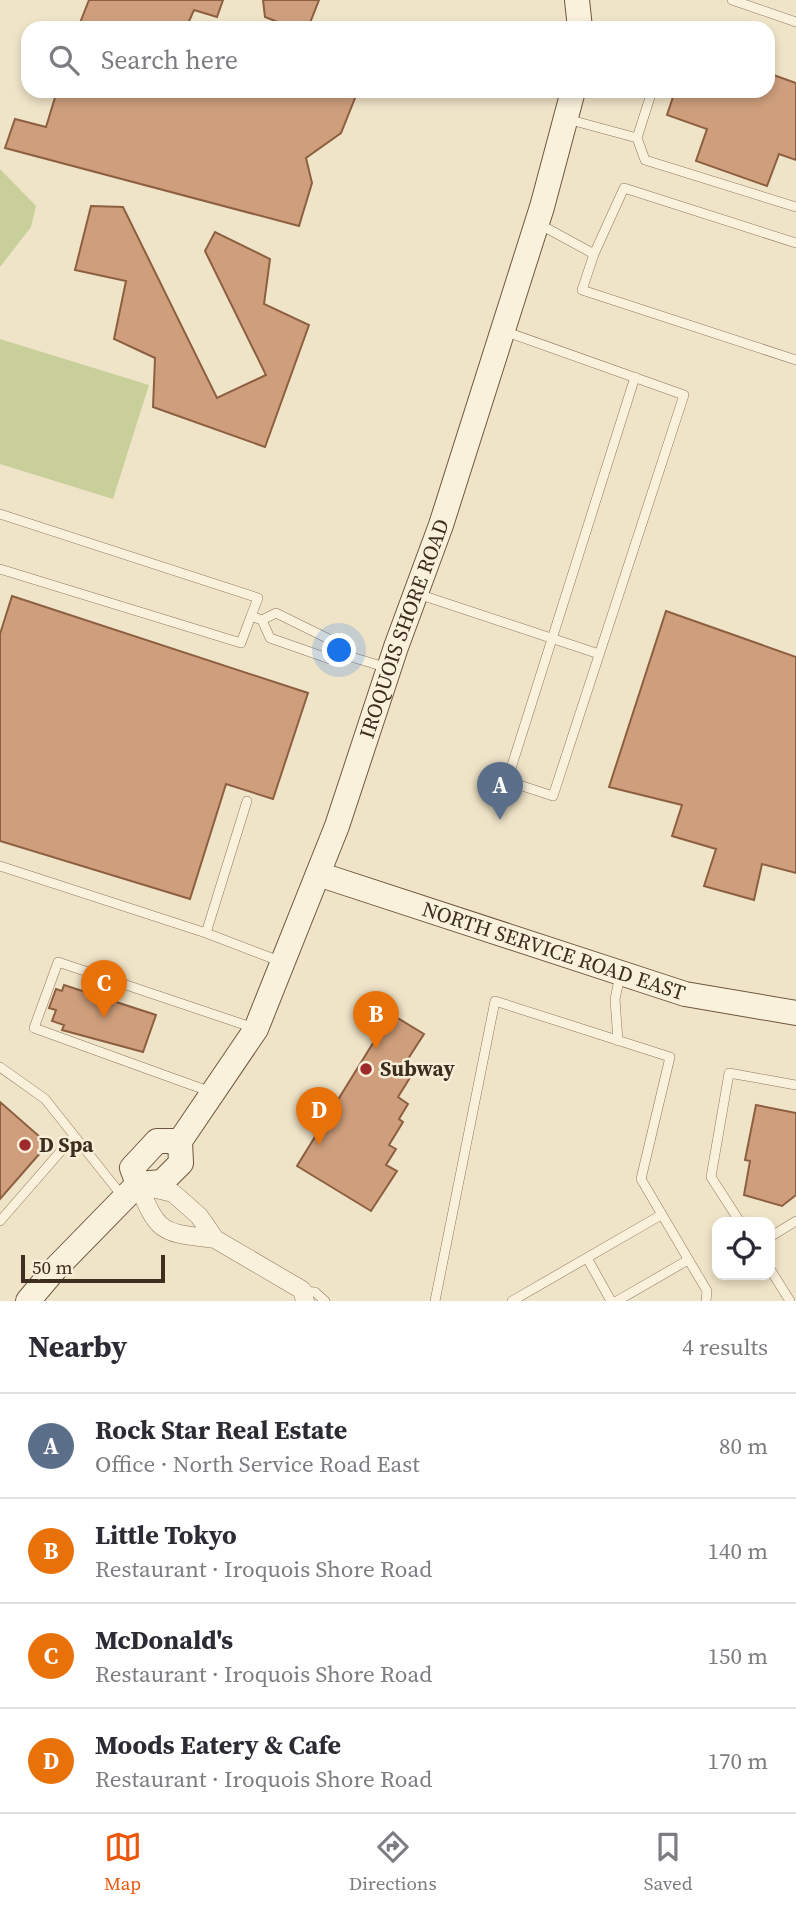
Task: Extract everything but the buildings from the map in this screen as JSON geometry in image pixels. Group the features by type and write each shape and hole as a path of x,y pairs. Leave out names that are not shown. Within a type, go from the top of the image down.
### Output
{"main road":[{"path":"577,0 579,21"},
{"name":"IROQUOIS SHORE ROAD","path":"131,1191 132,1168 157,1141 180,1141 214,1093 256,1029 284,963 337,826 389,668 442,524 537,223 571,98"},
{"name":"NORTH SERVICE ROAD EAST","path":"317,874 685,994 796,1013"},
{"path":"28,1301 131,1191"}],"street":[{"path":"131,1191 154,1222 176,1234 215,1239"},
{"path":"131,1191 173,1193 199,1216 215,1239 303,1296"}],"lane":[{"path":"732,0 796,22"},
{"path":"650,98 636,138 645,160 796,208"},
{"path":"566,119 636,138"},
{"path":"796,243 624,188 594,254 582,290 796,360"},
{"path":"537,223 594,254"},
{"path":"502,330 635,377 684,395 553,796 507,781 635,377"},
{"path":"0,514 258,598 241,643 0,569"},
{"path":"416,593 599,654"},
{"path":"262,620 276,613 339,644 345,655"},
{"path":"251,616 262,620 270,638 330,659 345,655 389,668"},
{"path":"206,933 247,801"},
{"path":"0,866 206,933 284,963"},
{"path":"214,1093 34,1028 58,962 256,1029"},
{"path":"618,1041 615,999 621,973"},
{"path":"435,1301 495,1001 670,1057 641,1179 707,1291 706,1301"},
{"path":"0,1067 45,1099 74,1136 131,1191"},
{"path":"737,1217 711,1177 729,1073 796,1085"},
{"path":"0,1221 74,1136"},
{"path":"512,1301 660,1215"},
{"path":"775,1234 796,1221"},
{"path":"587,1258 614,1301 688,1260"},
{"path":"775,1277 790,1301"},
{"path":"303,1296 315,1292 325,1301"}],"green space":[{"path":"0,169 36,206 31,227 0,267"},
{"path":"0,339 149,385 113,499 0,464"}],"place":[{"name":"Rock Star Real Estate","path":"500,820"},
{"name":"McDonald's","path":"104,1018"},
{"name":"Little Tokyo","path":"376,1049"},
{"name":"Subway","path":"366,1069"},
{"name":"D Spa","path":"25,1145"},
{"name":"Moods Eatery & Cafe","path":"319,1145"}]}
